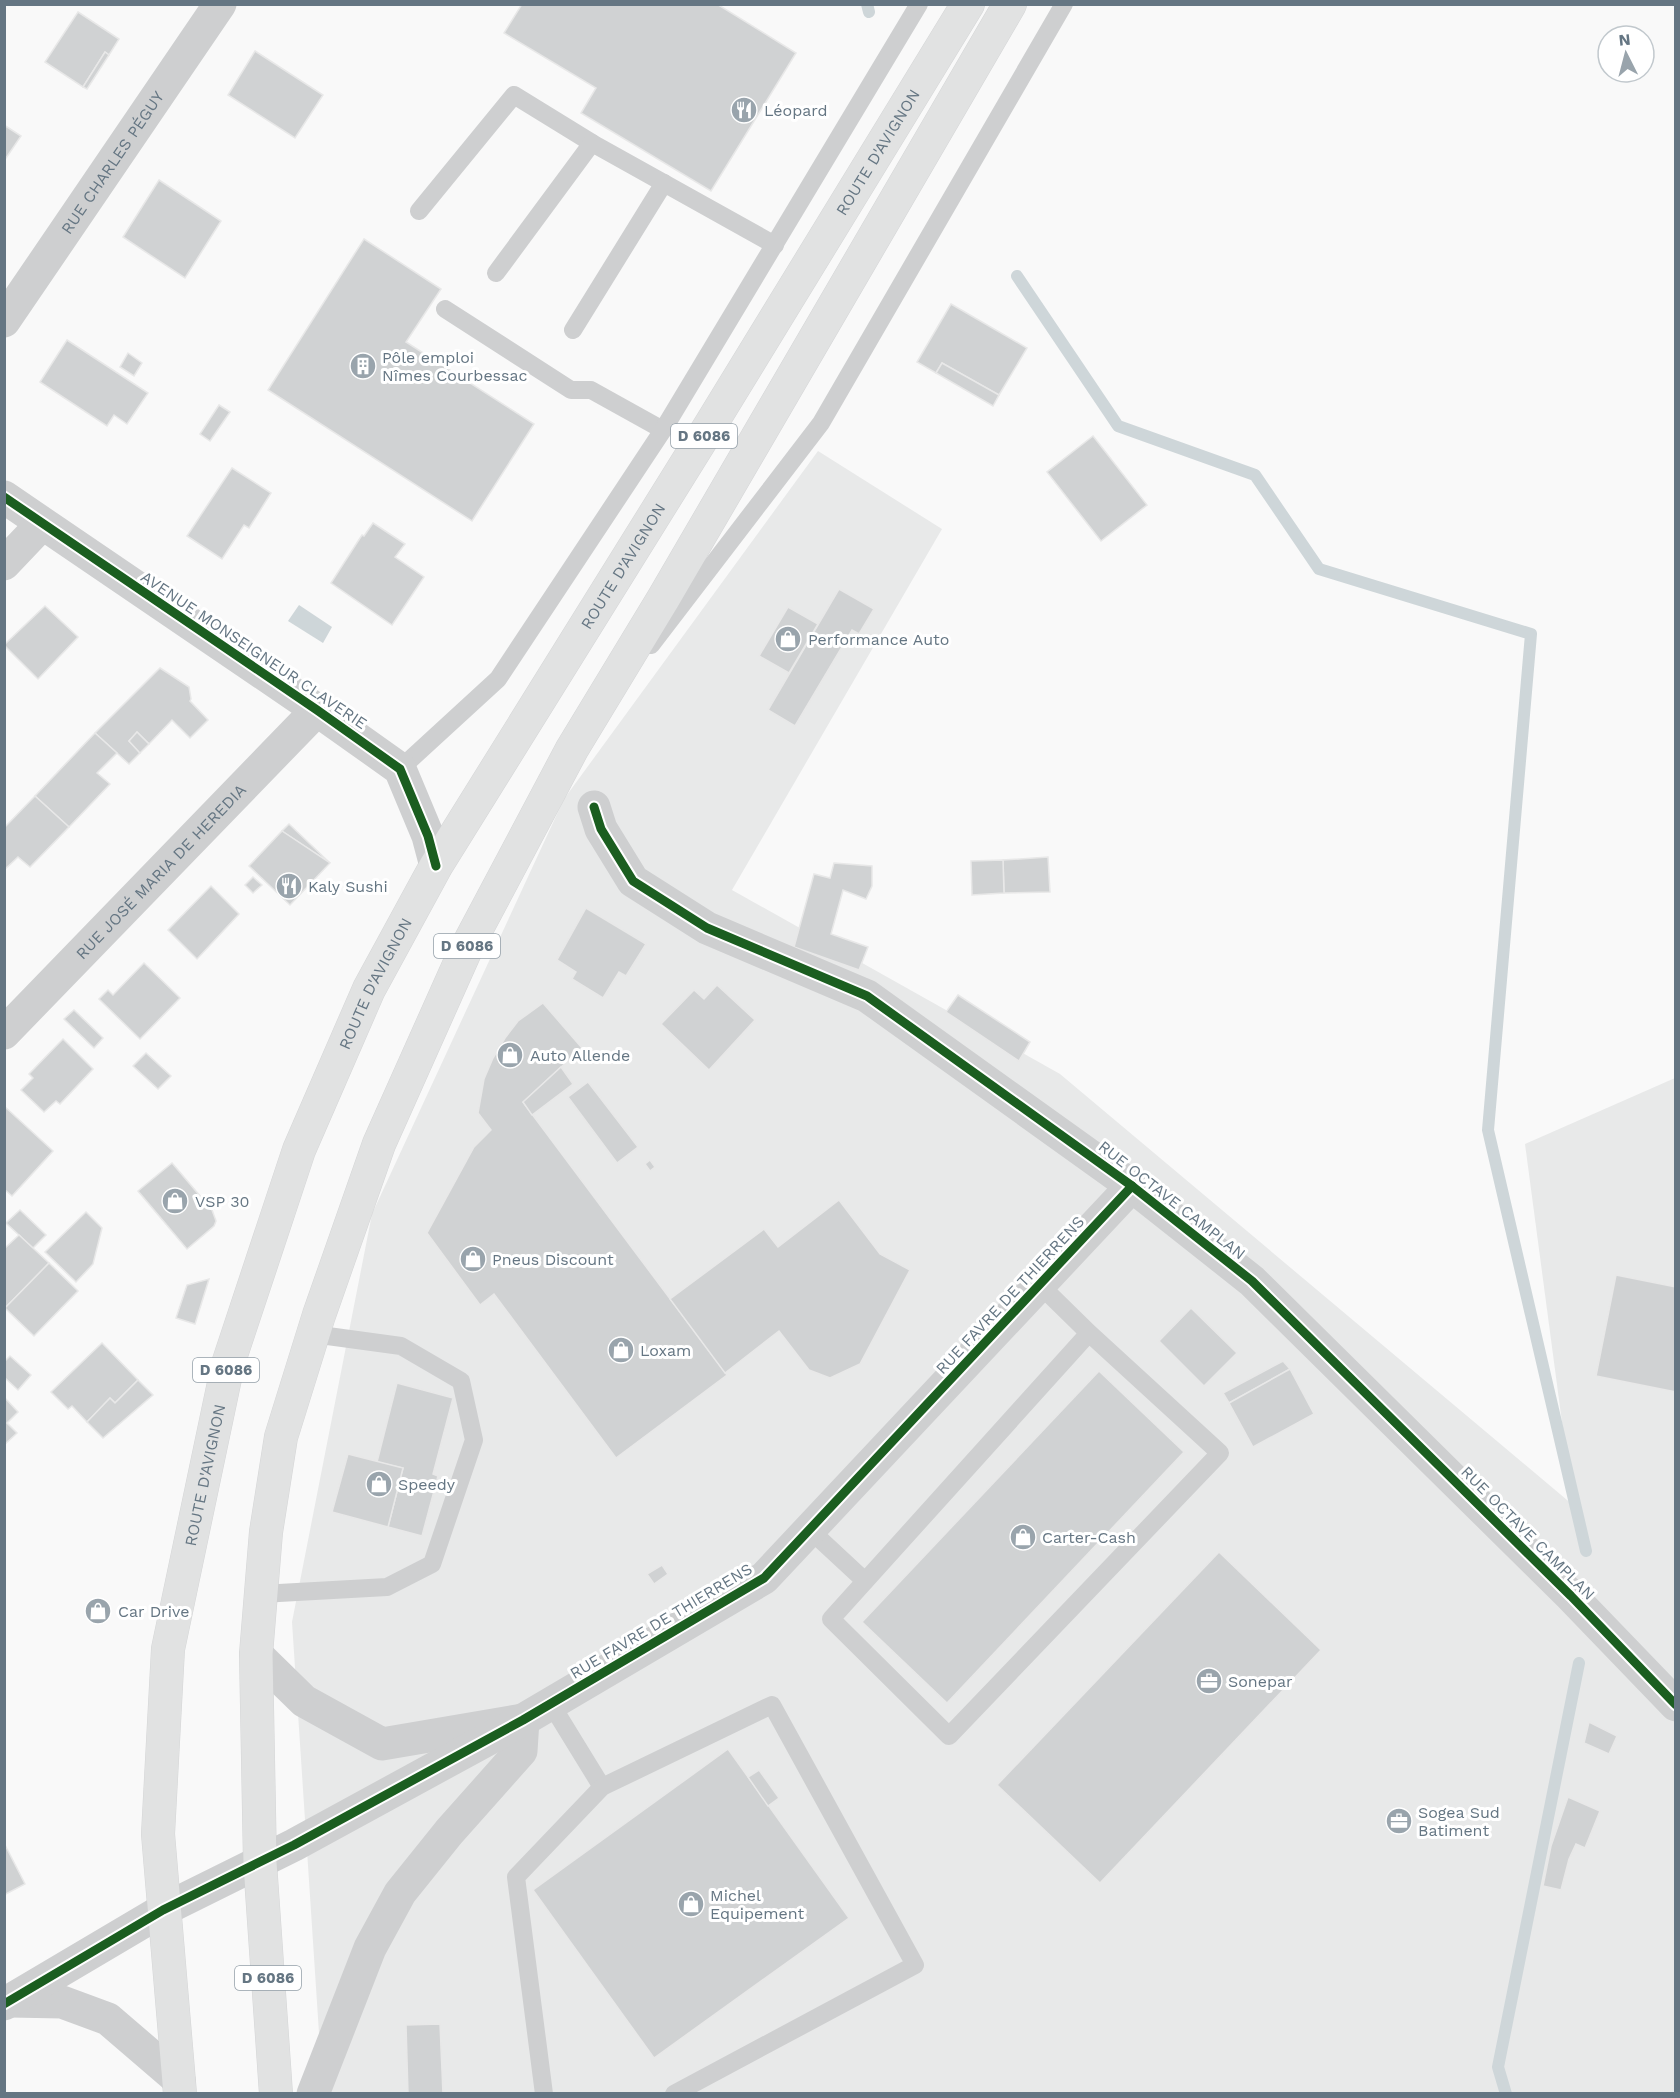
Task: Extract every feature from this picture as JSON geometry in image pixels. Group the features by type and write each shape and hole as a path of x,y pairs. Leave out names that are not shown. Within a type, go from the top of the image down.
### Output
{"main road":[{"name":"ROUTE D'AVIGNON","path":"179,2087 158,1834 168,1649 228,1364 299,1150 369,989 436,866 711,424 968,4"},
{"name":"D 6086","path":"276,2094 260,1863 256,1654 266,1532 281,1437 313,1334 384,1133 467,947 572,749 663,599 1010,4"}],"street":[{"name":"RUE CHARLES PÉGUY","path":"4,321 220,4"},
{"name":"AVENUE MONSEIGNEUR CLAVERIE","path":"4,497 400,769"},
{"path":"4,564 42,524"},
{"name":"RUE JOSÉ MARIA DE HEREDIA","path":"4,1033 317,710"},
{"path":"400,769 428,836 436,866"},
{"name":"RUE OCTAVE CAMPLAN","path":"594,807 601,829 633,880 707,928 867,996 1132,1186 1252,1281 1571,1596 1676,1705"},
{"name":"RUE FAVRE DE THIERRENS","path":"7,2003 163,1910 260,1863 537,1712 764,1578 1132,1186"},
{"name":"RUE FAVRE DE THIERRENS","path":"256,1654 304,1701 382,1744 537,1712"},
{"path":"313,2094 370,1948 400,1893 449,1832 521,1751 537,1712"},
{"path":"7,2003 62,2002 108,2019 179,2087"}],"lane":[{"path":"400,769 498,679 663,430 919,4"},
{"path":"572,749 821,423 1064,4"},
{"path":"419,211 514,95 592,143 775,245"},
{"path":"495,273 592,143"},
{"path":"573,330 664,183"},
{"path":"445,309 571,390 591,390 663,430"},
{"path":"1040,1285 1220,1453 949,1736 831,1619 1089,1333"},
{"path":"261,1594 387,1587 432,1564 474,1440 461,1381 401,1346 313,1334"},
{"path":"810,1530 865,1581"},
{"path":"544,2094 516,1877 602,1787 772,1705 915,1965 674,2094"},
{"path":"537,1712 602,1787"}],"shaded area":[{"path":"818,451 942,529 732,890 1060,1074 1573,1505 1525,1144 1675,1078 1675,2093 323,2094 292,1622 372,1214 564,799"},
{"path":"299,605 332,627 323,643 288,621"}],"building":[{"path":"522,4 717,4 796,53 711,191 581,113 596,88 504,33"},
{"path":"78,12 119,39 109,55 105,52 83,87 45,62"},
{"path":"255,51 323,95 295,138 228,95"},
{"path":"105,52 109,55 87,89 83,87"},
{"path":"4,125 21,136 4,161"},
{"path":"159,180 221,221 185,278 123,237"},
{"name":"Pôle emploi Nîmes Courbessac","path":"364,239 441,289 406,342 534,424 472,521 268,390"},
{"path":"951,304 1027,348 999,395 942,363 936,373 917,362"},
{"path":"67,340 148,393 127,424 114,415 107,426 40,382"},
{"path":"128,353 142,363 134,376 120,367"},
{"path":"942,363 999,395 993,406 936,373"},
{"path":"219,405 230,412 210,441 200,434"},
{"path":"1093,436 1147,505 1101,541 1047,472"},
{"path":"232,468 271,493 249,528 244,525 222,559 187,536"},
{"path":"373,523 405,544 395,557 424,577 392,625 331,583 362,535 364,536"},
{"path":"839,589 874,609 859,634 852,630 795,726 768,710"},
{"path":"45,606 78,637 38,679 4,645"},
{"path":"788,607 818,624 789,673 759,656"},
{"path":"160,668 189,687 190,701 208,720 190,738 172,720 149,744 137,732 129,741 140,753 129,764 95,733"},
{"path":"137,732 149,744 140,753 129,741"},
{"path":"95,733 117,753 97,773 110,784 69,827 35,796"},
{"path":"35,796 69,827 30,867 18,857 4,870 4,828"},
{"path":"289,824 330,863 282,831"},
{"name":"Kaly Sushi","path":"282,831 330,863 290,905 249,866"},
{"path":"1048,857 1050,892 1004,893 1003,860"},
{"path":"1003,860 1004,893 972,895 971,861"},
{"path":"834,863 872,866 872,886 866,899 843,890 831,934 868,947 859,970 794,947 814,874 830,878"},
{"path":"253,877 262,885 253,893 245,885"},
{"path":"211,886 239,914 197,959 168,930"},
{"path":"586,908 646,944 626,976 619,972 603,998 572,979 576,972 557,960"},
{"path":"144,963 180,998 140,1039 99,999 108,990 113,995"},
{"path":"717,985 755,1020 709,1070 661,1024 694,990 704,999"},
{"path":"958,995 1030,1042 1019,1061 946,1012"},
{"path":"543,1003 582,1048 523,1102 727,1375 616,1458 494,1294 480,1305 427,1233 474,1147 491,1130 478,1113 484,1079 493,1058 518,1021"},
{"path":"74,1010 103,1038 94,1048 64,1019"},
{"path":"63,1039 93,1069 60,1104 56,1101 44,1112 21,1090 33,1078 29,1074"},
{"path":"146,1053 171,1076 158,1089 133,1066"},
{"path":"561,1067 573,1084 532,1115 523,1102"},
{"path":"588,1082 638,1147 617,1163 568,1097"},
{"path":"4,1106 53,1151 12,1196 4,1189"},
{"path":"650,1160 655,1167 650,1171 645,1164"},
{"name":"VSP 30","path":"172,1163 212,1210 216,1221 214,1226 187,1249 138,1191"},
{"path":"839,1200 880,1254 910,1270 860,1364 830,1378 809,1370 779,1331 725,1373 670,1299 764,1229 778,1247"},
{"path":"20,1210 46,1235 33,1248 6,1223"},
{"path":"86,1212 102,1228 93,1264 76,1282 45,1252"},
{"path":"19,1235 49,1263 5,1308 4,1249"},
{"path":"49,1263 78,1291 34,1336 5,1308"},
{"path":"1616,1275 1676,1287 1676,1392 1596,1376"},
{"path":"209,1279 195,1324 176,1318 187,1285"},
{"path":"1191,1308 1237,1353 1204,1386 1159,1341"},
{"path":"102,1343 138,1380 115,1403 110,1398 87,1422 72,1406 68,1409 51,1392"},
{"path":"10,1356 31,1375 18,1390 4,1377 4,1362"},
{"path":"1283,1361 1290,1369 1229,1403 1223,1393"},
{"path":"1290,1369 1314,1414 1253,1447 1229,1403"},
{"name":"Carter-Cash","path":"1099,1371 1184,1452 947,1703 862,1622"},
{"path":"138,1380 153,1395 103,1438 87,1422 110,1398 115,1403"},
{"path":"397,1383 453,1398 433,1474 438,1476 422,1536 388,1527 403,1468 377,1462"},
{"path":"4,1397 18,1412 7,1423 17,1433 4,1445"},
{"path":"348,1454 403,1468 388,1527 332,1512"},
{"path":"1219,1552 1321,1650 1100,1883 997,1785"},
{"path":"662,1565 668,1574 654,1584 647,1574"},
{"path":"1589,1722 1617,1736 1609,1754 1584,1743"},
{"name":"Michel Equipement","path":"728,1749 849,1918 654,2058 533,1890"},
{"path":"759,1770 779,1798 768,1806 748,1777"},
{"path":"1568,1797 1600,1811 1585,1848 1576,1844 1569,1859 1561,1890 1543,1886 1551,1846"},
{"path":"4,1843 25,1884 4,1895"},
{"path":"440,2024 443,2094 408,2094 406,2025"}],"waterway":[{"path":"867,4 869,12"},
{"path":"1017,276 1118,426 1255,475 1319,569 1531,634 1488,1130 1586,1551"},
{"path":"1506,2094 1498,2067 1579,1663"}],"cycle path":[{"path":"4,497 400,769 428,836 436,866"},
{"path":"594,807 601,829 633,881 707,928 867,996 1132,1186 1252,1281 1571,1596 1676,1705"},
{"path":"4,2004 163,1910 294,1845 523,1720 764,1578 1132,1186"}],"place":[{"name":"Léopard","path":"744,110"},
{"name":"Pôle emploi Nîmes Courbessac","path":"363,366"},
{"name":"Performance Auto","path":"788,639"},
{"name":"Kaly Sushi","path":"289,886"},
{"name":"Auto Allende","path":"510,1055"},
{"name":"VSP 30","path":"175,1201"},
{"name":"Pneus Discount","path":"473,1259"},
{"name":"Loxam","path":"621,1350"},
{"name":"Speedy","path":"379,1484"},
{"name":"Carter-Cash","path":"1023,1537"},
{"name":"Car Drive","path":"98,1611"},
{"name":"Sonepar","path":"1209,1681"},
{"name":"Sogea Sud Batiment","path":"1399,1821"},
{"name":"Michel Equipement","path":"691,1904"}]}
